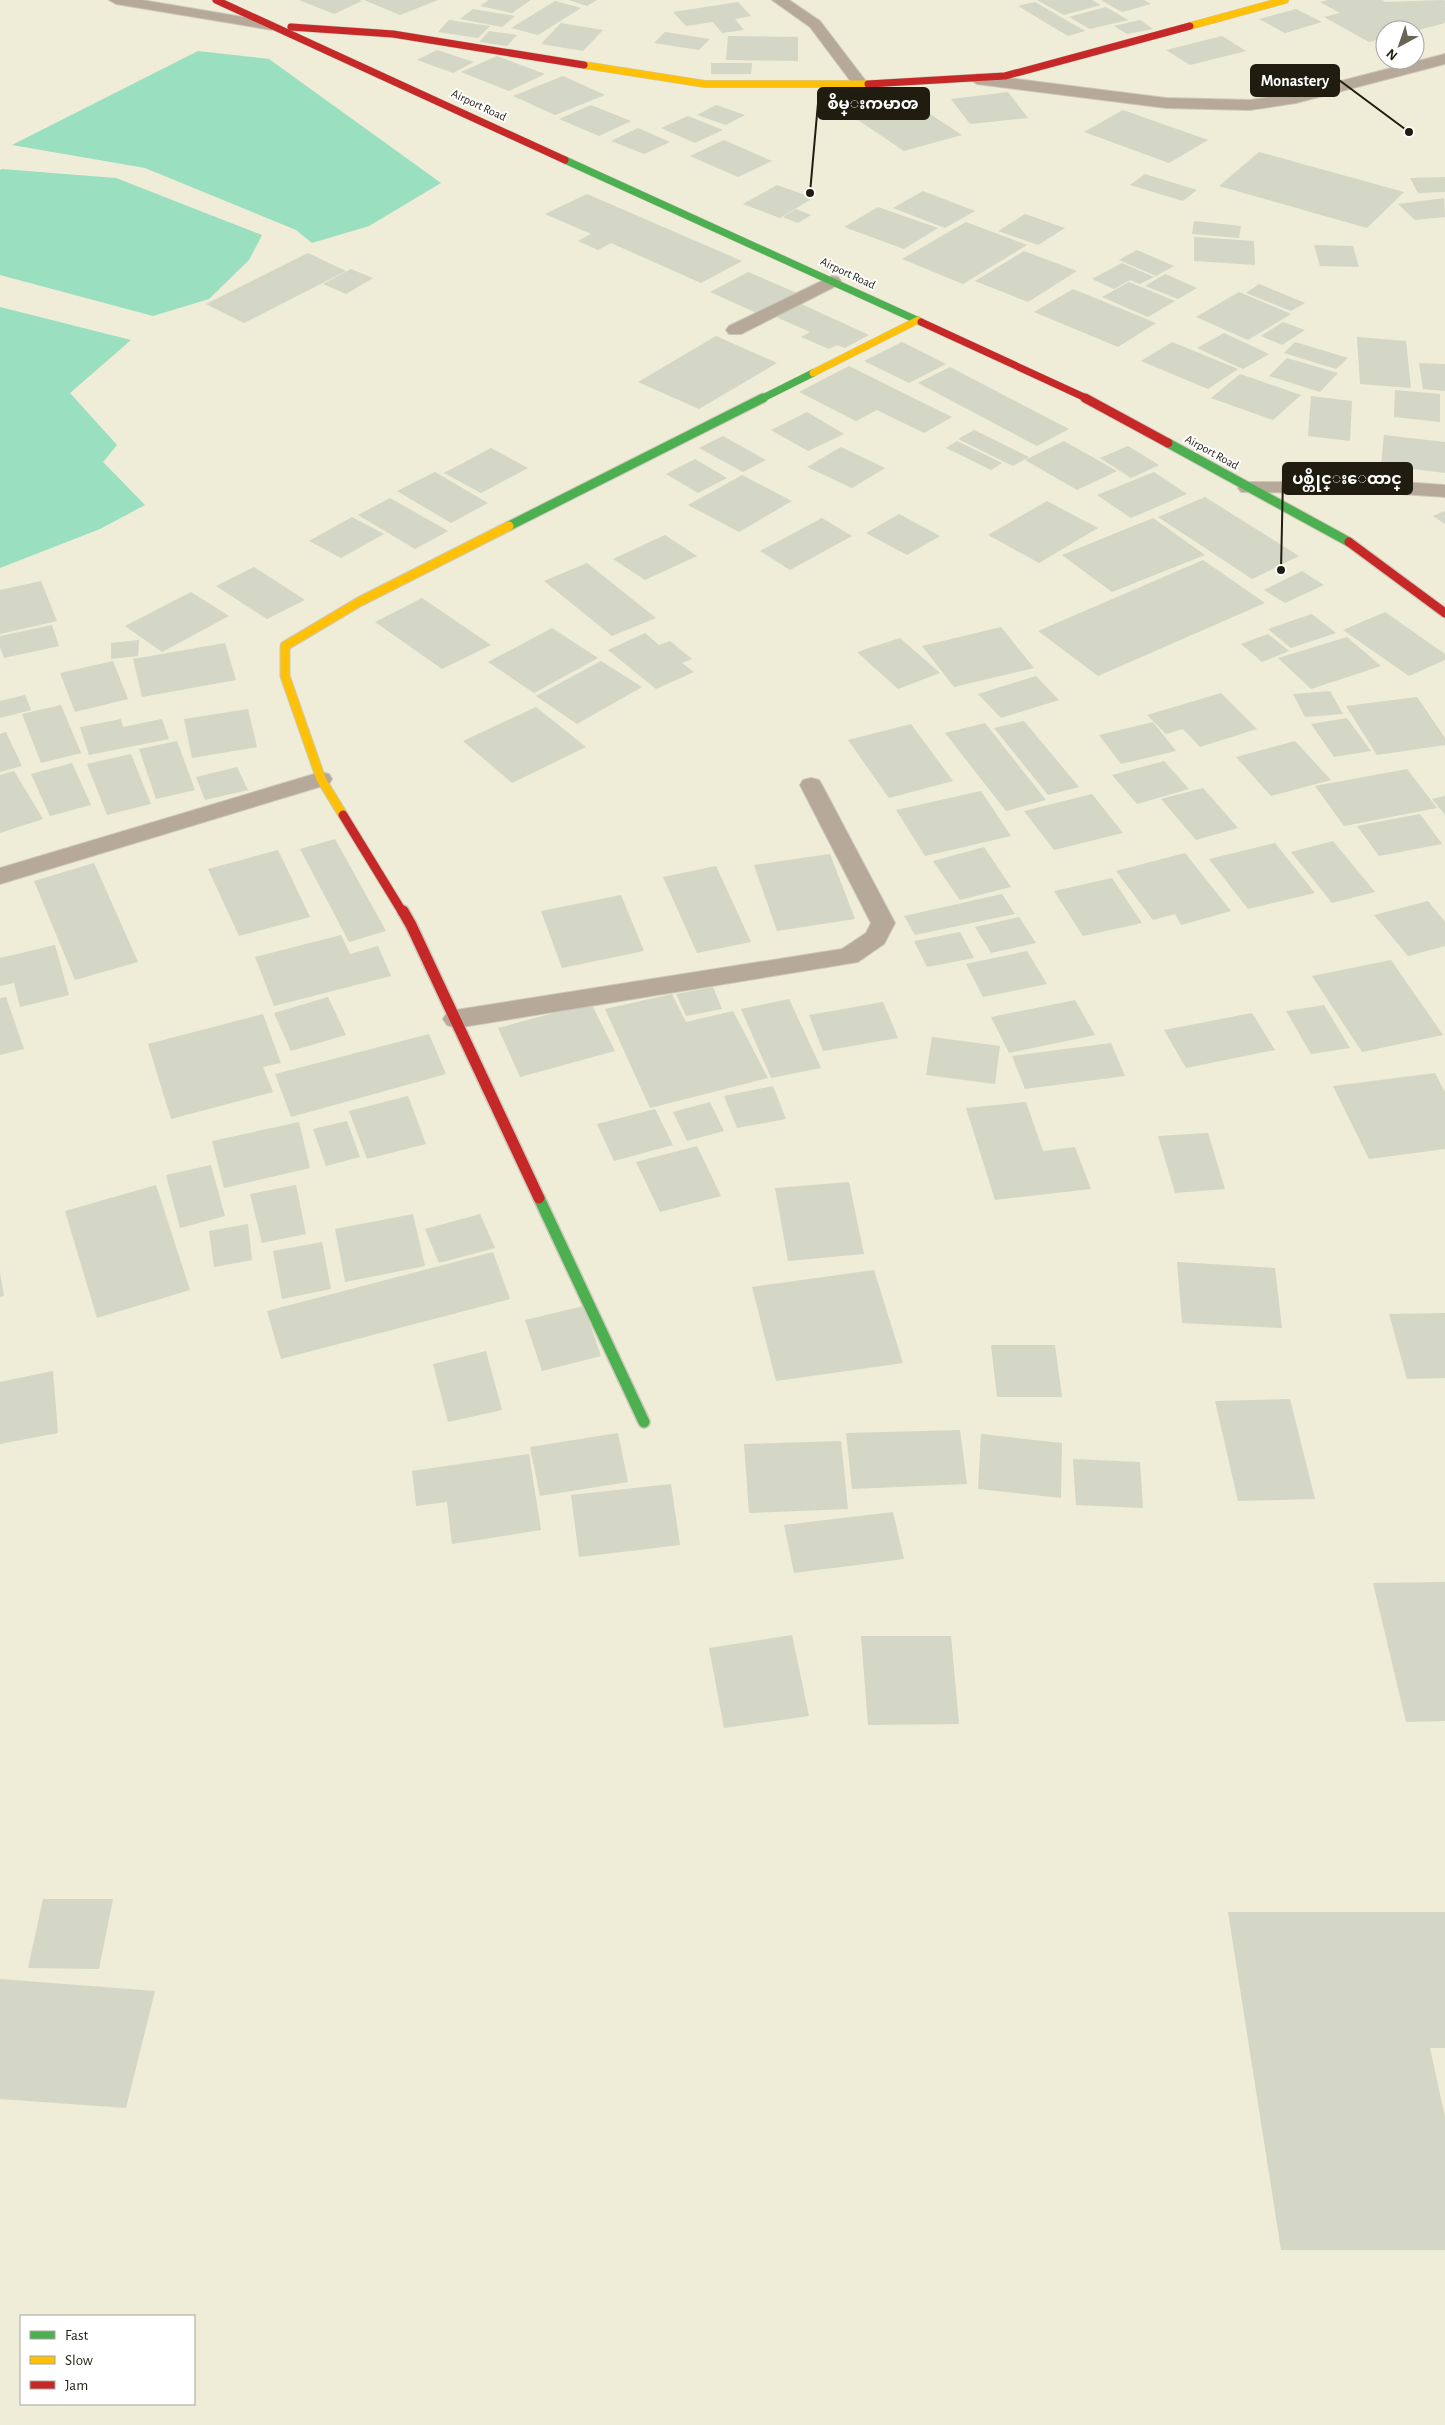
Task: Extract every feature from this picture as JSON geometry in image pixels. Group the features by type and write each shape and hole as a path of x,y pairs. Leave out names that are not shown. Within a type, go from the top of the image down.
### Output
{"street":[{"path":"116,0 272,26 394,34 705,84 860,84 978,79 1004,76 1285,0"},
{"name":"Airport Road","path":"216,0 1078,394 1346,540 1445,613"},
{"path":"779,0 815,24 860,84"},
{"path":"978,79 1166,104 1250,105 1296,98 1445,59"},
{"path":"735,330 832,281"},
{"path":"644,1422 411,925 321,779 285,676 285,646 359,602 918,320"},
{"path":"1248,488 1402,488 1445,490"},
{"path":"0,876 321,779"},
{"path":"456,1019 849,956 875,938 883,923 811,784"}],"shaded area":[{"path":"198,51 269,59 441,183 369,226 312,243 296,230 145,168 12,145"},
{"path":"0,170 116,178 262,235 249,260 209,299 153,316 0,275"},
{"path":"0,307 131,340 70,393 117,445 103,462 145,505 100,529 0,568"}],"building":[{"path":"299,0 359,0 362,1 334,14"},
{"path":"364,0 438,0 400,15"},
{"path":"489,0 531,0 512,13 480,6"},
{"path":"569,0 597,0 587,6"},
{"path":"1037,0 1092,0 1101,5 1064,15"},
{"path":"1101,0 1144,0 1151,4 1122,12"},
{"path":"1328,0 1382,0 1385,2 1443,0 1445,1 1445,23 1425,28 1425,20 1375,20 1375,40 1369,42 1324,17 1340,13 1320,2"},
{"path":"555,1 581,8 538,35 511,28"},
{"path":"738,2 751,16 735,19 744,30 722,33 713,22 686,26 673,12"},
{"path":"1035,2 1085,31 1068,36 1018,6"},
{"path":"1106,7 1128,20 1090,29 1069,17"},
{"path":"473,9 515,16 502,27 460,19"},
{"path":"1296,9 1322,22 1285,33 1259,19"},
{"path":"449,20 490,26 478,38 438,32"},
{"path":"1140,20 1153,29 1127,34 1114,26"},
{"path":"561,23 603,30 583,51 541,44"},
{"path":"489,31 517,35 507,46 479,42"},
{"path":"665,32 710,39 699,50 654,43"},
{"path":"728,36 798,37 798,61 726,60"},
{"path":"1222,36 1246,51 1190,65 1166,50"},
{"path":"437,50 474,62 453,73 417,60"},
{"path":"497,56 545,74 509,91 461,72"},
{"path":"711,63 752,63 751,74 711,74"},
{"path":"563,76 605,95 555,115 513,96"},
{"path":"1008,92 1028,118 970,124 951,99"},
{"path":"910,101 962,135 904,151 852,116"},
{"path":"591,105 631,121 599,136 559,119"},
{"path":"716,105 745,115 726,125 697,115"},
{"path":"1123,110 1208,140 1169,163 1084,132"},
{"path":"688,116 723,130 695,143 661,128"},
{"path":"638,128 670,142 644,154 611,141"},
{"path":"724,140 772,161 738,177 690,156"},
{"path":"1259,152 1404,192 1367,228 1219,186"},
{"path":"1145,174 1197,190 1183,201 1130,185"},
{"path":"1445,177 1445,192 1418,193 1410,178"},
{"path":"777,185 813,198 780,218 743,204"},
{"path":"923,191 975,211 945,228 893,208"},
{"path":"587,194 742,261 701,283 611,243 598,250 578,241 591,234 545,214"},
{"path":"1444,198 1445,217 1415,220 1398,204"},
{"path":"878,207 938,228 904,249 844,227"},
{"path":"796,209 811,215 798,223 783,217"},
{"path":"1025,214 1065,228 1038,245 998,231"},
{"path":"1194,221 1241,226 1239,238 1192,234"},
{"path":"966,222 1027,245 963,284 902,259"},
{"path":"1194,237 1254,241 1255,265 1194,261"},
{"path":"1314,245 1353,246 1359,267 1320,266"},
{"path":"1137,250 1174,266 1156,276 1119,260"},
{"path":"1024,251 1077,271 1028,302 975,281"},
{"path":"308,253 346,271 244,323 206,304"},
{"path":"1122,263 1154,277 1140,284 1130,280 1114,289 1092,279"},
{"path":"351,269 373,278 346,294 323,284"},
{"path":"748,272 797,293 759,314 710,292"},
{"path":"1165,274 1197,288 1178,299 1145,286"},
{"path":"1129,282 1175,301 1148,317 1102,297"},
{"path":"1259,284 1305,303 1291,311 1246,293"},
{"path":"1073,289 1156,323 1118,347 1034,312"},
{"path":"1239,292 1291,314 1248,340 1196,317"},
{"path":"799,303 869,335 845,348 837,345 829,349 801,337 810,332 774,316"},
{"path":"1283,322 1305,330 1282,345 1261,336"},
{"path":"1224,333 1269,354 1243,369 1197,348"},
{"path":"716,336 777,363 699,409 638,382"},
{"path":"1357,337 1406,341 1411,388 1360,384"},
{"path":"902,342 946,364 909,383 864,361"},
{"path":"1172,342 1238,369 1208,389 1141,361"},
{"path":"1295,342 1348,358 1336,369 1284,353"},
{"path":"1287,358 1338,373 1320,392 1269,376"},
{"path":"1419,363 1445,364 1445,391 1423,389"},
{"path":"849,366 952,417 924,433 877,410 856,421 799,392"},
{"path":"950,367 1069,429 1037,446 918,383"},
{"path":"1240,374 1301,395 1273,420 1211,398"},
{"path":"1395,390 1440,394 1440,422 1394,417"},
{"path":"1311,396 1352,401 1350,441 1308,436"},
{"path":"807,412 844,434 808,451 771,430"},
{"path":"974,430 1029,457 1013,466 958,439"},
{"path":"1384,435 1445,442 1445,473 1381,465"},
{"path":"723,436 766,460 743,472 699,448"},
{"path":"957,441 1002,463 991,470 946,448"},
{"path":"1064,441 1117,471 1077,490 1025,460"},
{"path":"1128,446 1159,465 1131,478 1100,458"},
{"path":"841,447 885,468 852,488 807,467"},
{"path":"491,448 528,468 481,493 444,473"},
{"path":"695,459 727,478 698,493 666,474"},
{"path":"435,472 488,503 451,523 397,491"},
{"path":"1154,472 1187,494 1131,518 1097,495"},
{"path":"742,475 792,501 739,532 688,505"},
{"path":"1205,497 1299,556 1252,579 1158,517"},
{"path":"390,498 448,531 415,549 358,515"},
{"path":"1047,501 1098,528 1039,563 988,535"},
{"path":"1445,511 1445,524 1433,516"},
{"path":"899,514 940,536 907,555 866,533"},
{"path":"352,517 384,534 341,558 309,541"},
{"path":"822,518 852,536 790,570 760,551"},
{"path":"1153,518 1205,555 1112,592 1062,555"},
{"path":"665,535 697,556 645,580 613,559"},
{"path":"1203,560 1265,603 1098,676 1038,631"},
{"path":"587,563 656,618 612,636 544,581"},
{"path":"254,567 305,600 267,619 216,586"},
{"path":"1302,571 1324,585 1285,603 1264,590"},
{"path":"41,581 57,621 0,634 0,590"},
{"path":"191,592 229,616 162,652 125,626"},
{"path":"422,598 491,645 442,669 375,622"},
{"path":"1385,612 1445,654 1445,660 1409,676 1343,630"},
{"path":"1312,614 1336,633 1291,648 1268,629"},
{"path":"52,625 59,646 4,658 0,647 0,636"},
{"path":"1001,627 1034,668 954,687 922,646"},
{"path":"552,628 598,658 534,693 488,662"},
{"path":"645,633 659,645 670,641 692,659 682,663 694,672 656,689 608,650"},
{"path":"1268,634 1289,651 1262,662 1241,644"},
{"path":"1347,637 1381,666 1311,689 1278,658"},
{"path":"900,638 940,673 898,689 857,652"},
{"path":"139,640 138,656 111,659 111,643"},
{"path":"225,643 236,680 142,697 133,659"},
{"path":"113,661 128,699 75,712 60,673"},
{"path":"601,661 642,687 577,724 536,696"},
{"path":"1036,676 1059,700 1001,718 978,694"},
{"path":"1330,691 1343,714 1305,717 1293,694"},
{"path":"1221,693 1257,729 1200,747 1183,729 1166,734 1147,715"},
{"path":"25,695 31,710 0,718 0,701"},
{"path":"1417,697 1445,738 1445,745 1377,755 1346,706"},
{"path":"61,705 81,753 41,763 22,714"},
{"path":"536,707 586,747 512,783 463,741"},
{"path":"248,709 257,747 192,758 184,719"},
{"path":"1347,718 1371,751 1334,757 1311,724"},
{"path":"121,719 123,727 162,719 169,739 89,755 80,727"},
{"path":"1024,721 1079,787 1048,795 994,728"},
{"path":"1153,722 1176,751 1121,764 1099,735"},
{"path":"985,723 1046,800 1006,811 945,733"},
{"path":"911,724 953,781 889,798 848,740"},
{"path":"6,732 22,766 0,772 0,734"},
{"path":"177,741 195,790 156,799 139,749"},
{"path":"1295,741 1331,780 1271,796 1236,757"},
{"path":"131,754 151,804 107,815 87,764"},
{"path":"1164,761 1189,789 1137,804 1112,775"},
{"path":"72,763 91,805 50,816 31,774"},
{"path":"237,767 248,790 205,800 196,777"},
{"path":"1407,769 1437,808 1344,826 1315,786"},
{"path":"14,771 43,819 0,833 0,775"},
{"path":"1203,788 1238,828 1196,840 1161,799"},
{"path":"981,791 1011,836 925,856 896,810"},
{"path":"1092,794 1123,833 1054,850 1024,811"},
{"path":"1445,796 1445,815 1432,799"},
{"path":"1420,814 1442,844 1379,856 1357,826"},
{"path":"335,839 386,931 349,942 300,849"},
{"path":"1333,841 1375,892 1332,903 1291,852"},
{"path":"1275,843 1315,893 1248,909 1209,859"},
{"path":"984,847 1011,887 960,900 933,861"},
{"path":"278,850 310,917 239,936 208,869"},
{"path":"1185,853 1231,911 1181,925 1175,914 1153,920 1116,871"},
{"path":"830,854 855,919 777,931 754,865"},
{"path":"94,863 138,962 75,980 34,881"},
{"path":"716,866 751,942 697,953 663,877"},
{"path":"1112,878 1142,923 1083,936 1054,891"},
{"path":"1002,894 1015,914 915,935 904,916"},
{"path":"621,895 644,951 562,968 541,911"},
{"path":"1428,901 1445,922 1445,946 1408,956 1374,915"},
{"path":"1019,917 1036,943 991,953 975,927"},
{"path":"960,932 974,958 927,967 914,941"},
{"path":"341,935 350,954 378,946 391,976 274,1006 255,957"},
{"path":"55,945 69,995 20,1007 14,983 0,986 0,958"},
{"path":"1027,951 1047,984 983,997 966,964"},
{"path":"1391,960 1443,1035 1362,1052 1312,976"},
{"path":"713,987 722,1009 686,1016 676,994"},
{"path":"672,994 686,1022 733,1011 768,1078 650,1108 605,1009"},
{"path":"6,997 24,1049 0,1055 0,998"},
{"path":"328,997 346,1035 291,1051 274,1013"},
{"path":"789,999 821,1068 771,1078 741,1009"},
{"path":"1075,1000 1095,1035 1009,1053 991,1017"},
{"path":"883,1002 898,1038 823,1051 809,1015"},
{"path":"591,1003 615,1051 520,1077 498,1028"},
{"path":"1324,1005 1350,1048 1311,1054 1286,1011"},
{"path":"1252,1013 1275,1050 1186,1068 1164,1030"},
{"path":"263,1014 281,1063 263,1067 273,1092 171,1119 148,1044"},
{"path":"429,1034 446,1074 291,1117 275,1074"},
{"path":"932,1037 1000,1046 995,1084 926,1075"},
{"path":"1111,1043 1125,1076 1025,1089 1012,1056"},
{"path":"1435,1073 1445,1092 1445,1149 1369,1159 1333,1086"},
{"path":"773,1086 786,1119 737,1128 724,1096"},
{"path":"408,1096 426,1144 367,1159 349,1111"},
{"path":"710,1102 724,1131 687,1141 673,1112"},
{"path":"1026,1102 1043,1151 1075,1147 1091,1189 995,1200 966,1108"},
{"path":"655,1109 673,1145 614,1161 597,1124"},
{"path":"347,1121 360,1157 326,1166 313,1129"},
{"path":"299,1122 310,1168 224,1188 212,1141"},
{"path":"1208,1133 1225,1189 1175,1193 1158,1136"},
{"path":"697,1146 721,1196 660,1212 636,1162"},
{"path":"211,1165 225,1216 180,1228 166,1175"},
{"path":"849,1182 864,1254 788,1261 775,1188"},
{"path":"156,1185 190,1290 97,1318 65,1211"},
{"path":"296,1185 306,1234 262,1243 250,1194"},
{"path":"413,1214 425,1266 345,1282 335,1229"},
{"path":"480,1214 495,1248 439,1263 425,1229"},
{"path":"248,1224 252,1260 214,1267 209,1231"},
{"path":"322,1242 331,1289 282,1299 273,1251"},
{"path":"493,1252 510,1299 281,1359 267,1311"},
{"path":"1177,1262 1275,1268 1282,1328 1182,1323"},
{"path":"874,1270 903,1363 776,1381 752,1287"},
{"path":"0,1273 4,1296 0,1297"},
{"path":"584,1306 601,1356 542,1371 525,1320"},
{"path":"1445,1313 1445,1378 1407,1379 1389,1314"},
{"path":"991,1345 1055,1345 1062,1397 997,1397"},
{"path":"486,1351 502,1410 448,1422 433,1364"},
{"path":"53,1371 58,1433 0,1444 0,1382"},
{"path":"1290,1399 1315,1499 1238,1501 1215,1401"},
{"path":"960,1430 967,1484 852,1489 846,1433"},
{"path":"618,1433 628,1482 540,1496 530,1447"},
{"path":"981,1434 1062,1443 1061,1498 978,1489"},
{"path":"841,1441 848,1509 749,1513 744,1444"},
{"path":"529,1454 541,1530 452,1544 447,1502 416,1506 412,1471"},
{"path":"1073,1459 1140,1462 1143,1508 1076,1505"},
{"path":"671,1484 680,1545 579,1557 571,1495"},
{"path":"893,1512 904,1559 794,1573 784,1525"},
{"path":"1445,1582 1445,1721 1406,1722 1373,1583"},
{"path":"792,1635 809,1716 724,1728 709,1648"},
{"path":"861,1636 951,1636 959,1724 868,1725"},
{"path":"43,1899 113,1899 99,1969 28,1968"},
{"path":"1228,1912 1445,1912 1445,2048 1430,2048 1445,2117 1445,2250 1281,2250"},
{"path":"0,1979 155,1991 126,2108 0,2099"}],"traffic: fast":[{"path":"565,160 921,322"},
{"path":"509,526 813,373"},
{"path":"1168,443 1349,542"},
{"path":"539,1198 644,1422"}],"traffic: slow":[{"path":"1190,26 1285,0"},
{"path":"584,65 705,84 868,84"},
{"path":"813,373 918,320"},
{"path":"343,815 321,779 285,676 285,646 359,602 509,526"}],"traffic: jam":[{"path":"216,0 565,160"},
{"path":"868,84 1005,76 1190,26"},
{"path":"291,27 393,34 584,65"},
{"path":"921,322 1078,394 1168,443"},
{"path":"1349,542 1445,613"},
{"path":"343,815 411,925 539,1198"}],"place":[{"name":"Monastery","path":"1409,132"},
{"name":"စိမ္းကမာၻ","path":"810,193"},
{"name":"ပစ္တိုင္းေထာင္","path":"1281,570"}]}
